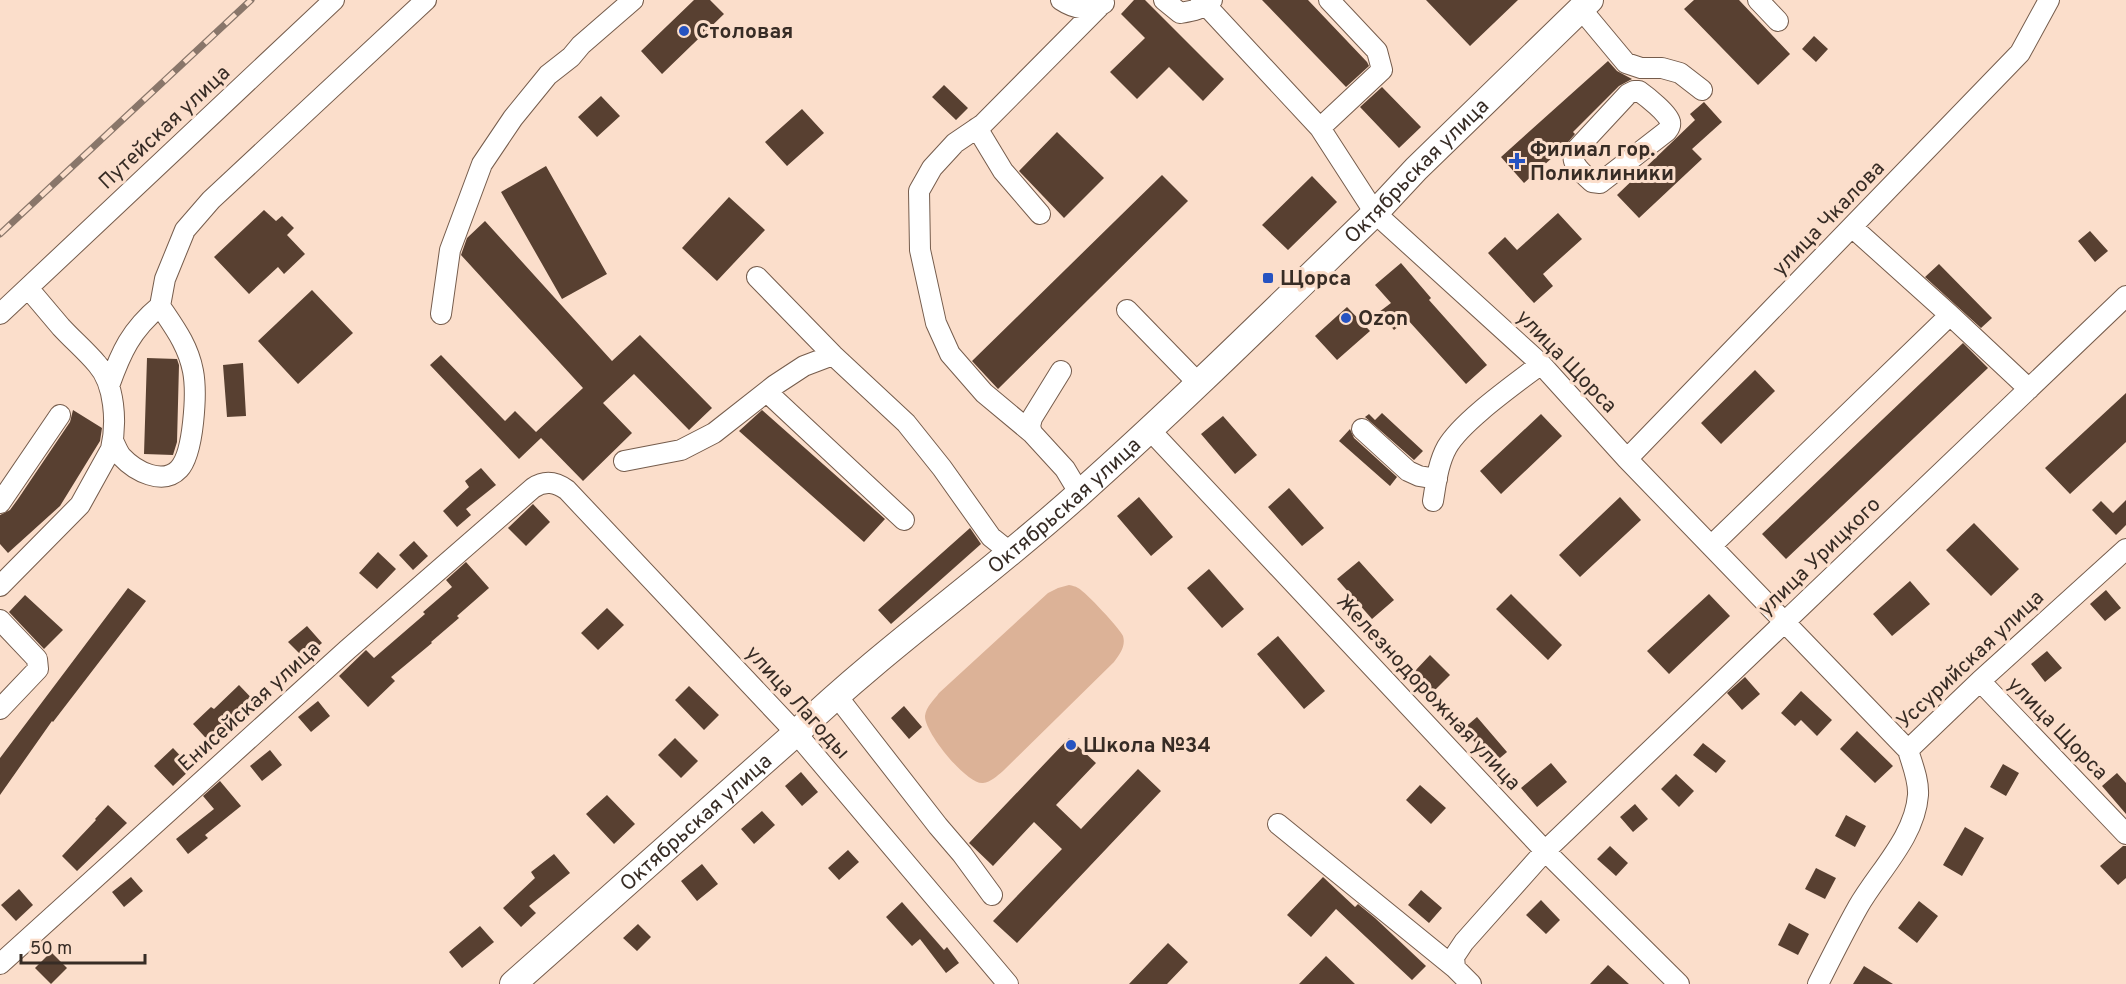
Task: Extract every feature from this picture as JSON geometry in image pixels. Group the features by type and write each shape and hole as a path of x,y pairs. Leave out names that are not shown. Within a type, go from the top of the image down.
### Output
{"main road":[{"name":"Октябрьская улица","path":"513,984 836,695 1080,494 1376,213 1416,170 1586,5"}],"street":[{"name":"Путейская улица","path":"0,314 334,0"},
{"path":"110,386 120,356 131,335 144,319 160,306 165,279 185,230 212,200 426,0"},
{"path":"441,314 450,250 482,164 513,118 548,75 633,0"},
{"path":"1061,0 1075,9 1104,3"},
{"path":"1164,0 1180,13 1194,11 1206,2"},
{"path":"1320,128 1382,70 1377,51 1329,0"},
{"path":"1758,0 1778,21"},
{"name":"улица Чкалова","path":"1627,459 2020,53 2049,0"},
{"name":"улица Щорса","path":"1206,2 1320,128 1376,213 1540,364 1627,459 1908,750"},
{"path":"1080,494 1065,469 1032,433 984,393 950,354 936,323 920,250 919,191 932,168 954,143 977,128 1104,3"},
{"path":"1586,5 1626,63 1641,68 1662,68 1680,73 1702,90"},
{"path":"1649,98 1672,71"},
{"path":"1639,91 1649,98 1670,120 1667,131 1600,183 1592,182 1574,162 1572,156 1575,150 1628,94 1639,91"},
{"path":"977,128 1003,171 1040,214"},
{"path":"1852,227 2029,389"},
{"path":"757,277 832,355 906,423 942,468 991,537 1011,553"},
{"path":"0,586 80,505 111,449 113,441 110,386 99,365 62,328 28,288"},
{"name":"улица Урицкого","path":"1455,968 1454,957 1464,942 1545,850 2126,296"},
{"path":"113,441 123,458 147,475 164,477 178,471 186,458 195,399 193,371 181,335 160,306"},
{"path":"1127,310 1198,383"},
{"path":"1711,546 1950,315"},
{"path":"624,461 681,450 714,433 766,392 804,366 832,355"},
{"path":"1433,501 1440,465 1448,446 1460,430 1540,364"},
{"path":"1032,433 1030,426 1032,418 1061,371"},
{"path":"766,392 904,520"},
{"path":"0,503 60,415"},
{"name":"Железнодорожная улица","path":"1149,429 1545,850 1679,984"},
{"path":"1362,429 1408,471 1419,476 1437,479"},
{"name":"улица Лагоды","path":"533,488 541,483 550,482 560,484 567,490 796,733 1008,984"},
{"name":"Енисейская улица","path":"0,964 338,658 533,488"},
{"name":"Уссурийская улица","path":"1818,984 1858,906 1903,838 1914,817 1918,794 1915,770 1908,750 1980,681 2126,549"},
{"path":"0,620 37,659 38,669 0,709"},
{"name":"улица Щорса","path":"1980,681 2126,834"},
{"path":"836,695 992,895"},
{"path":"1278,824 1455,968 1471,984"}],"shaded area":[{"path":"1069,585 1082,591 1116,626 1123,636 1122,650 1114,662 1003,771 989,781 983,783 976,781 957,767 931,734 925,716 927,710 939,693 1048,593"}],"building":[{"path":"694,0 710,0 724,14 662,74 641,51"},
{"path":"1134,0 1145,0 1224,79 1203,101 1169,67 1137,99 1110,72 1145,38 1121,14"},
{"path":"1262,0 1308,0 1369,66 1346,87"},
{"path":"1426,0 1518,0 1470,46"},
{"path":"1694,0 1739,0 1790,54 1758,85 1684,9"},
{"path":"1814,36 1828,49 1816,62 1802,49"},
{"path":"1608,61 1617,71 1632,79 1619,86 1573,132 1575,134 1563,148 1524,183 1501,157"},
{"path":"944,85 968,108 956,120 932,97"},
{"path":"1382,87 1421,127 1399,148 1360,107"},
{"path":"601,96 620,116 597,137 578,117"},
{"path":"1704,102 1722,122 1692,149 1702,159 1639,218 1617,195 1695,120 1690,114"},
{"path":"802,109 824,133 787,166 765,142"},
{"path":"1057,132 1104,178 1064,218 1019,171"},
{"path":"546,166 607,274 562,299 501,192"},
{"path":"1162,175 1188,201 998,389 972,361"},
{"path":"1312,176 1337,202 1288,250 1262,225"},
{"path":"729,197 765,230 717,281 682,248"},
{"path":"264,210 276,221 282,216 294,228 287,235 305,254 284,274 278,267 249,294 214,257"},
{"path":"1558,213 1582,239 1543,274 1553,286 1534,303 1488,253 1505,237 1517,250"},
{"path":"485,221 612,361 640,335 712,408 689,430 634,374 603,403 632,433 583,481 541,438 519,459 430,365 441,355 505,421 515,411 536,432 583,388 461,255 467,238"},
{"path":"2090,231 2108,251 2095,262 2078,241"},
{"path":"1401,263 1431,298 1429,300 1487,365 1466,384 1407,319 1394,330 1379,312 1391,303 1375,285"},
{"path":"1939,264 1992,318 1981,328 1925,277"},
{"path":"312,290 353,333 298,384 258,341"},
{"path":"1347,307 1370,331 1337,360 1315,336"},
{"path":"1963,343 1988,368 1786,559 1762,534"},
{"path":"147,358 177,359 179,365 177,442 173,455 144,454"},
{"path":"243,363 246,416 227,417 223,365"},
{"path":"1755,370 1775,391 1721,444 1701,423"},
{"path":"2126,393 2126,442 2070,494 2045,468"},
{"path":"73,410 102,428 100,441 60,506 8,553 0,544 0,515 10,510 18,499 70,422"},
{"path":"762,410 885,519 864,542 739,431"},
{"path":"1382,413 1423,451 1414,460 1365,417 1369,414 1375,420"},
{"path":"1541,414 1562,436 1501,494 1480,471"},
{"path":"1223,416 1257,455 1235,474 1201,434"},
{"path":"1350,429 1354,438 1397,477 1390,486 1339,441"},
{"path":"481,468 496,485 466,509 471,515 457,527 443,511 469,487 465,481"},
{"path":"1289,488 1324,528 1302,546 1268,507"},
{"path":"1139,497 1173,537 1151,556 1117,516"},
{"path":"1620,497 1641,520 1580,577 1559,555"},
{"path":"2126,500 2126,525 2116,535 2092,510 2101,501 2113,513"},
{"path":"533,504 550,522 526,546 508,528"},
{"path":"1974,523 2019,569 1991,596 1946,550"},
{"path":"970,528 981,544 891,624 878,610"},
{"path":"414,541 428,556 413,570 399,555"},
{"path":"378,552 396,569 377,589 359,573"},
{"path":"1359,561 1394,600 1372,619 1337,579"},
{"path":"466,562 489,588 457,616 459,618 432,643 391,677 395,681 368,707 339,676 366,650 374,658 425,614 423,612 452,587 446,580"},
{"path":"1209,569 1244,609 1222,628 1187,588"},
{"path":"1910,581 1930,604 1892,636 1873,614"},
{"path":"128,588 146,601 52,721 0,795 0,758"},
{"path":"2106,590 2121,608 2105,621 2090,604"},
{"path":"1511,594 1562,645 1548,660 1496,609"},
{"path":"1709,594 1730,616 1669,674 1647,651"},
{"path":"25,595 63,630 44,649 9,612"},
{"path":"607,608 624,625 598,650 581,633"},
{"path":"307,626 322,643 304,658 288,642"},
{"path":"1278,636 1325,691 1304,709 1257,654"},
{"path":"2047,651 2062,668 2045,682 2031,664"},
{"path":"1430,655 1450,675 1433,692 1414,672"},
{"path":"1745,677 1760,694 1742,710 1727,693"},
{"path":"239,685 259,706 214,747 193,724 211,707 214,709"},
{"path":"689,686 719,715 704,730 675,700"},
{"path":"1801,691 1832,720 1817,736 1801,720 1795,726 1781,713"},
{"path":"318,701 330,716 311,732 298,717"},
{"path":"904,706 922,727 909,739 891,718"},
{"path":"1477,717 1507,752 1494,763 1463,729"},
{"path":"1857,731 1893,766 1875,783 1840,749"},
{"path":"675,738 698,761 681,778 658,755"},
{"path":"1069,738 1096,763 1056,805 1081,829 1138,769 1161,791 1017,943 993,921 1062,849 1034,822 993,866 969,843"},
{"path":"1703,743 1726,761 1716,773 1693,755"},
{"path":"173,748 192,768 173,786 154,766"},
{"path":"270,750 282,765 262,781 250,766"},
{"path":"1551,763 1567,782 1537,807 1521,788"},
{"path":"2003,764 2019,773 2006,796 1990,787"},
{"path":"801,772 818,792 802,806 785,786"},
{"path":"2117,773 2126,783 2126,814 2102,786"},
{"path":"1676,774 1694,791 1679,807 1661,789"},
{"path":"220,781 241,806 205,835 208,838 188,854 176,839 214,809 203,796"},
{"path":"1420,785 1446,808 1431,824 1406,800"},
{"path":"607,795 635,824 614,844 586,814"},
{"path":"1635,804 1648,819 1633,832 1620,817"},
{"path":"108,805 127,823 77,871 62,856"},
{"path":"762,811 775,825 754,844 741,829"},
{"path":"1846,815 1866,826 1855,847 1835,836"},
{"path":"1965,827 1984,838 1962,876 1943,865"},
{"path":"1610,846 1628,863 1616,876 1597,859"},
{"path":"2123,846 2126,846 2126,878 2118,885 2100,866"},
{"path":"848,850 859,862 839,880 828,868"},
{"path":"554,854 570,873 529,906 536,913 521,927 503,908 535,878 531,872"},
{"path":"702,864 718,884 697,901 681,881"},
{"path":"1816,868 1836,878 1825,899 1805,889"},
{"path":"131,877 143,891 124,907 112,892"},
{"path":"1323,877 1355,907 1358,904 1375,918 1426,966 1412,980 1336,909 1311,937 1287,915"},
{"path":"19,889 33,905 16,921 1,905"},
{"path":"1421,890 1442,908 1429,923 1408,905"},
{"path":"1541,900 1560,920 1546,934 1526,915"},
{"path":"1919,901 1938,916 1917,943 1898,928"},
{"path":"902,902 944,950 947,947 959,963 946,973 920,939 912,946 886,917"},
{"path":"1789,923 1809,934 1798,955 1778,945"},
{"path":"638,924 651,937 637,951 623,938"},
{"path":"480,926 494,942 462,968 449,952"},
{"path":"1168,943 1188,962 1167,984 1129,984"},
{"path":"51,952 67,968 51,984 35,968"},
{"path":"1326,956 1355,984 1299,984"},
{"path":"1608,965 1629,984 1590,984"},
{"path":"1864,966 1893,984 1853,984"}],"railway":[{"path":"0,234 251,0"}],"place":[{"name":"Столовая","path":"684,31"},
{"name":"Филиал гор. Поликлиники","path":"1517,161"},
{"name":"Щорса","path":"1268,278"},
{"name":"Ozon","path":"1346,318"},
{"name":"Школа №34","path":"1071,745"}]}
